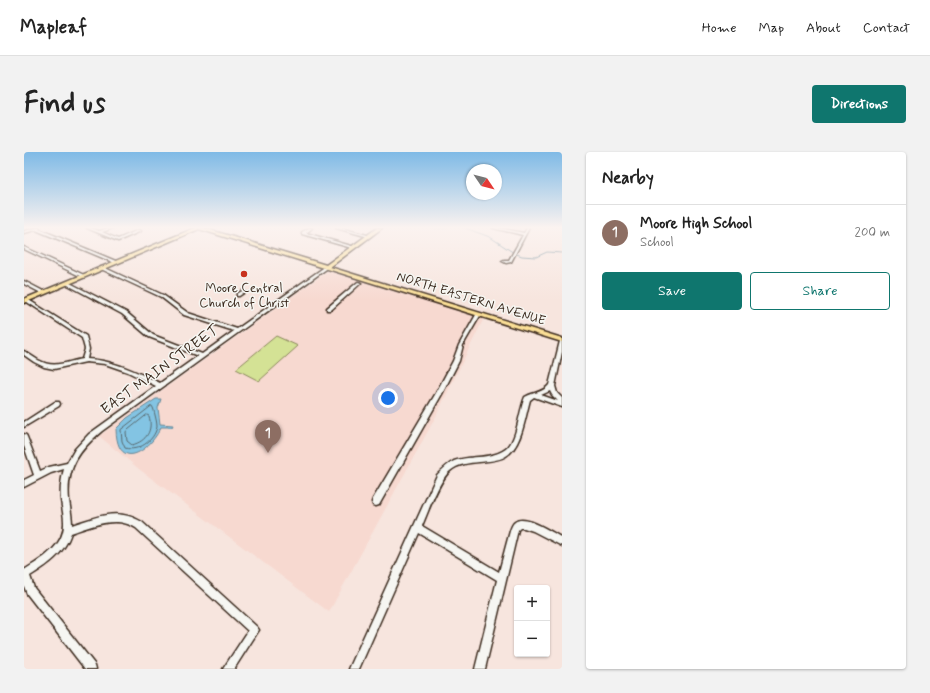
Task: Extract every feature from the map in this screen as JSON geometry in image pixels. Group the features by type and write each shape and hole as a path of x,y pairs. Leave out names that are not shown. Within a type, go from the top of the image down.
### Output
{"main road":[{"path":"25,301 140,252"},
{"name":"NORTH EASTERN AVENUE","path":"278,252 562,340"},
{"name":"EAST MAIN STREET","path":"327,267 346,252"}],"street":[{"path":"33,252 83,276"},
{"path":"93,252 116,262"},
{"path":"510,261 515,252"},
{"name":"EAST MAIN STREET","path":"68,530 65,488 70,465 76,451 85,442 161,386 327,267"},
{"path":"102,268 162,296 186,314 238,331"},
{"path":"24,282 44,293"},
{"path":"66,283 124,313 150,336 203,356"},
{"path":"328,309 359,283"},
{"path":"238,295 243,292"},
{"path":"25,301 84,336 87,349 84,361"},
{"path":"376,502 436,400 456,360 461,345 479,314"},
{"path":"562,340 552,386 554,394 562,404"},
{"path":"24,353 39,364 48,367 63,366 84,361 107,363 161,386"},
{"path":"354,669 440,477 446,469 458,462 502,455 509,450 514,443 527,399 534,395 547,392 552,386"},
{"path":"534,395 562,404"},
{"path":"24,425 57,404"},
{"path":"24,437 38,476"},
{"path":"24,484 56,467 70,465"},
{"path":"91,669 30,591 24,575 46,561 56,552 64,540 68,530 119,517 135,522 254,630 228,669"},
{"path":"480,669 512,534 517,525 520,524 531,526 562,542"},
{"path":"418,528 502,578"}],"shaded area":[{"path":"328,271 484,318 435,418 329,612 139,469 99,436"}],"green space":[{"path":"276,336 298,346 259,381 236,369"}],"water":[{"path":"156,399 161,399 158,408 160,424 173,425 172,427 161,427 156,436 142,450 134,454 128,454 122,450 118,442 116,429 127,418"}],"waterway":[{"path":"513,252 522,256 536,257 547,252"},
{"path":"549,252 562,253"}],"place":[{"name":"Moore Central Church of Christ","path":"244,274"},
{"name":"Moore High School","path":"268,453"}]}
